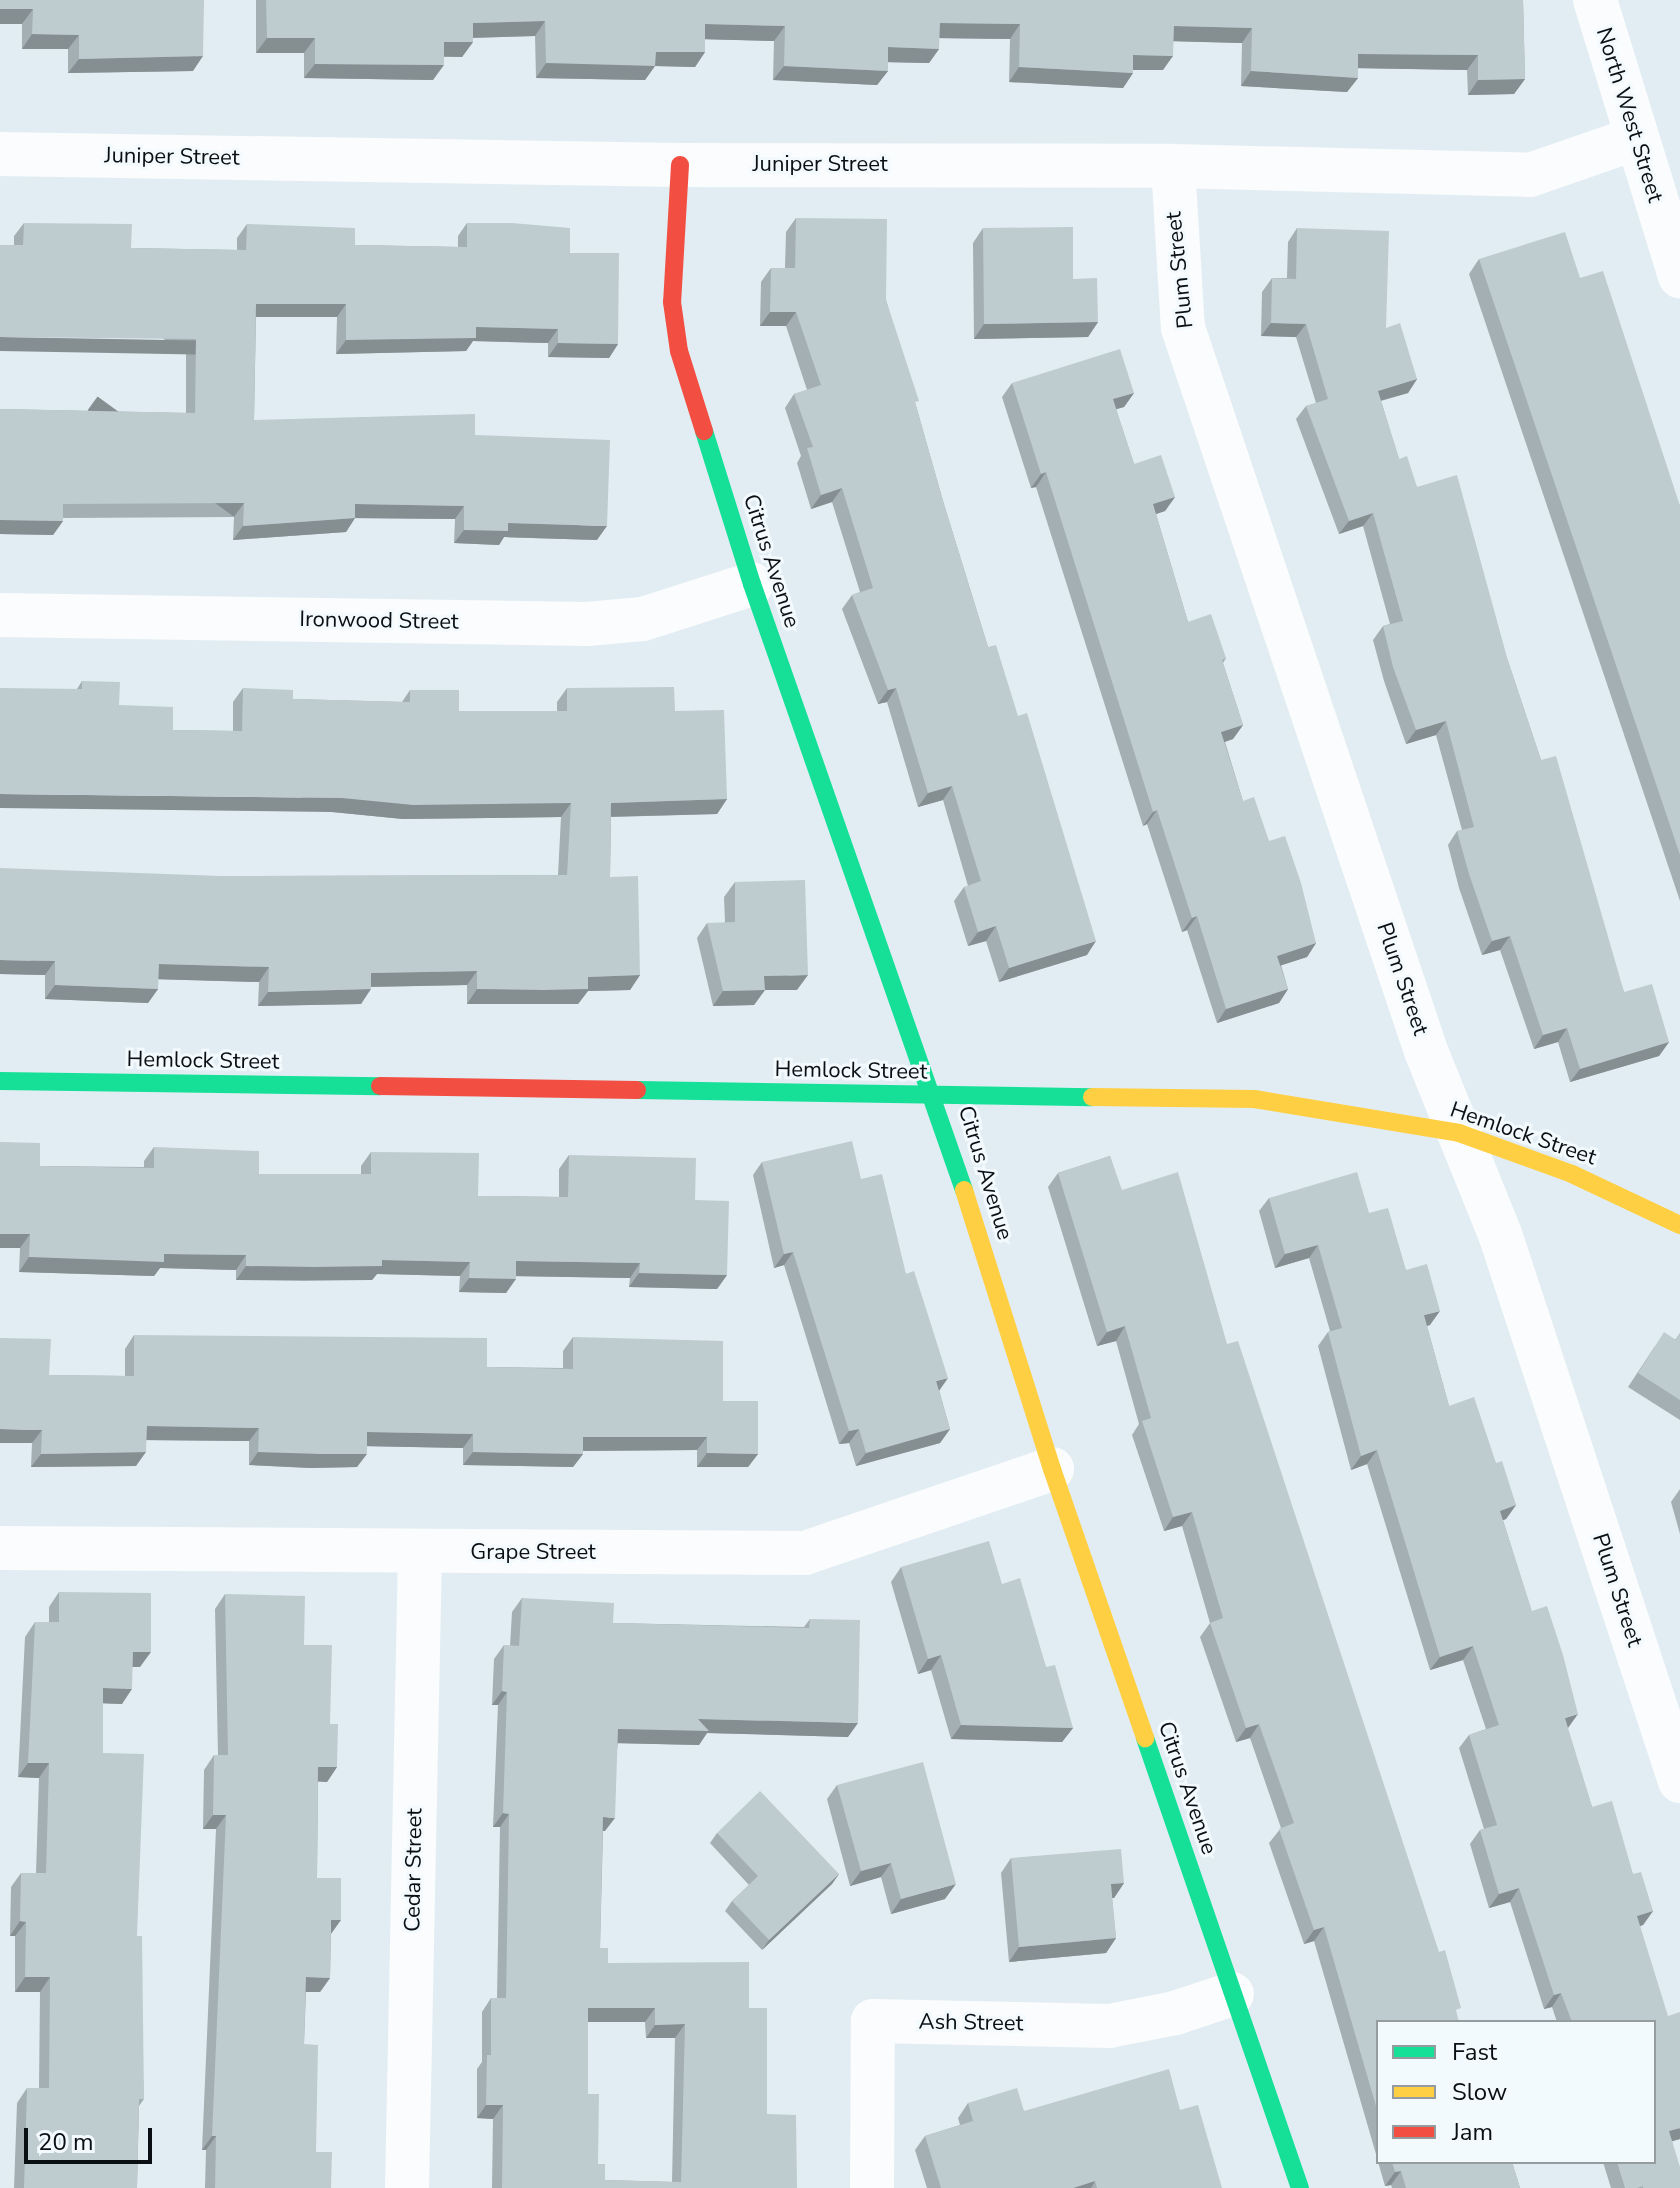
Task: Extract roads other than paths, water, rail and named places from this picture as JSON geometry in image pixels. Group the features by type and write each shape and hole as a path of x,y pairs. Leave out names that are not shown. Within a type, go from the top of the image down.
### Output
{"street":[{"name":"North West Street","path":"1595,0 1634,139 1680,276"},
{"name":"Juniper Street","path":"0,154 680,165 1173,166 1530,175 1634,139"},
{"name":"Citrus Avenue","path":"680,165 672,302 679,351 752,584 935,1096 1052,1469 1300,2188"},
{"name":"Plum Street","path":"1173,166 1183,328 1426,1051 1500,1234 1680,1781"},
{"name":"Ironwood Street","path":"0,615 587,624 643,619 752,584"},
{"name":"Hemlock Street","path":"0,1081 1254,1099 1459,1133 1572,1174 1680,1225"},
{"name":"Grape Street","path":"0,1548 805,1553 1052,1469"},
{"name":"Cedar Street","path":"407,2188 420,1552"},
{"name":"Ash Street","path":"872,2188 873,2021 1109,2026 1175,2013 1232,1994"}]}
